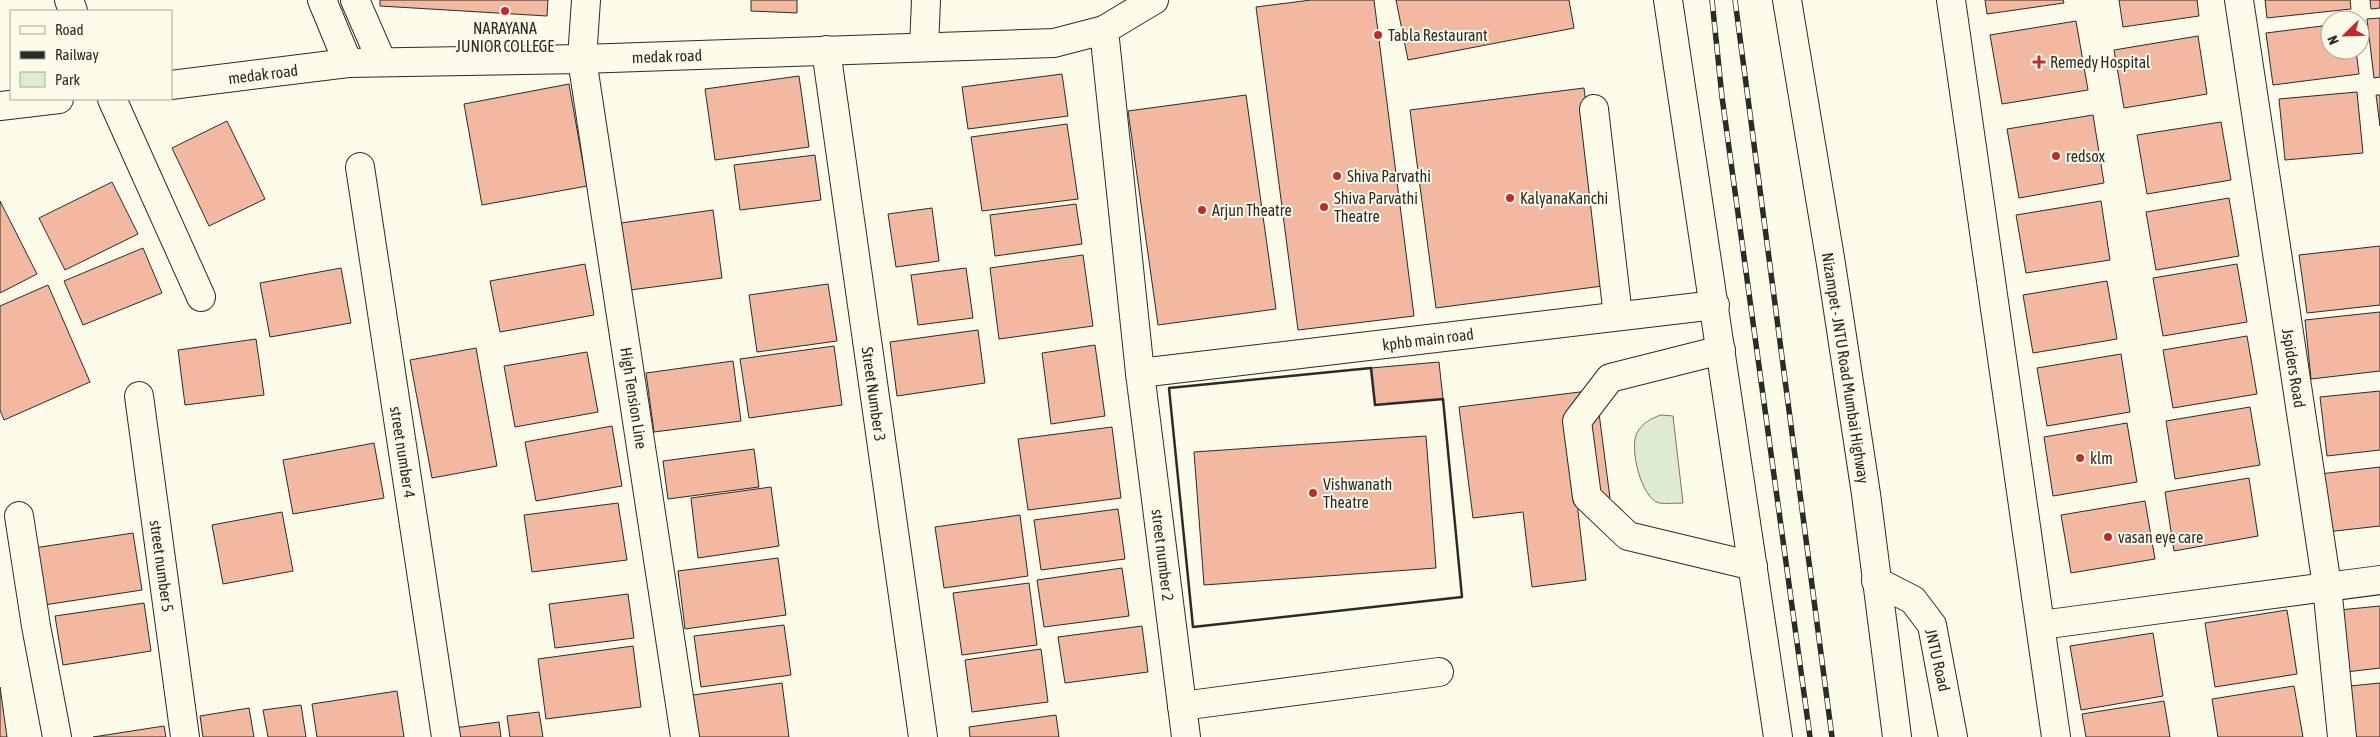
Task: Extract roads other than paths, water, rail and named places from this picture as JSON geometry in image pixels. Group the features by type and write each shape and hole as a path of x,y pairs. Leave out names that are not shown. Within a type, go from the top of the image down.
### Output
{"main road":[{"path":"322,0 348,63"},
{"path":"356,0 382,62"},
{"path":"582,59 586,0"},
{"path":"924,47 926,0"},
{"name":"medak road","path":"172,85 348,63 582,59 1054,43 1104,30 1154,0"},
{"path":"1668,0 1722,350 1778,737"},
{"name":"Nizampet - JNTU Road Mumbai Highway","path":"1787,0 1834,283 1866,494 1897,737"},
{"path":"1951,0 2056,737"},
{"name":"Jspiders Road","path":"2239,0 2327,586 2342,737"},
{"name":"street number 2","path":"1104,30 1140,373 1186,737"},
{"name":"Street Number 3","path":"826,50 923,737"},
{"name":"High Tension Line","path":"582,59 685,737"},
{"path":"0,106 51,100"},
{"path":"112,100 201,297"},
{"path":"1594,110 1618,316"},
{"name":"street number 4","path":"360,166 446,737"},
{"name":"kphb main road","path":"1140,373 1715,305"},
{"path":"1722,350 1610,378 1577,421 1587,497 1628,536 1753,566"},
{"name":"street number 5","path":"139,396 185,737"},
{"path":"20,516 36,626 57,737"},
{"path":"2041,624 2380,580"},
{"name":"JNTU Road","path":"1876,581 1913,600 1932,625 1953,737"},
{"path":"1182,706 1439,672"}],"railway":[{"path":"1712,0 1722,97 1810,737"},
{"path":"1735,0 1832,737"}],"place":[{"name":"NARAYANA JUNIOR COLLEGE","path":"505,11"},
{"name":"Tabla Restaurant","path":"1378,35"},
{"name":"Remedy Hospital","path":"2039,62"},
{"name":"redsox","path":"2056,156"},
{"name":"Shiva Parvathi","path":"1337,176"},
{"name":"KalyanaKanchi","path":"1510,198"},
{"name":"Shiva Parvathi Theatre","path":"1324,207"},
{"name":"Arjun Theatre","path":"1202,210"},
{"name":"klm","path":"2080,458"},
{"name":"Vishwanath Theatre","path":"1313,493"},
{"name":"vasan eye care","path":"2108,537"}]}
